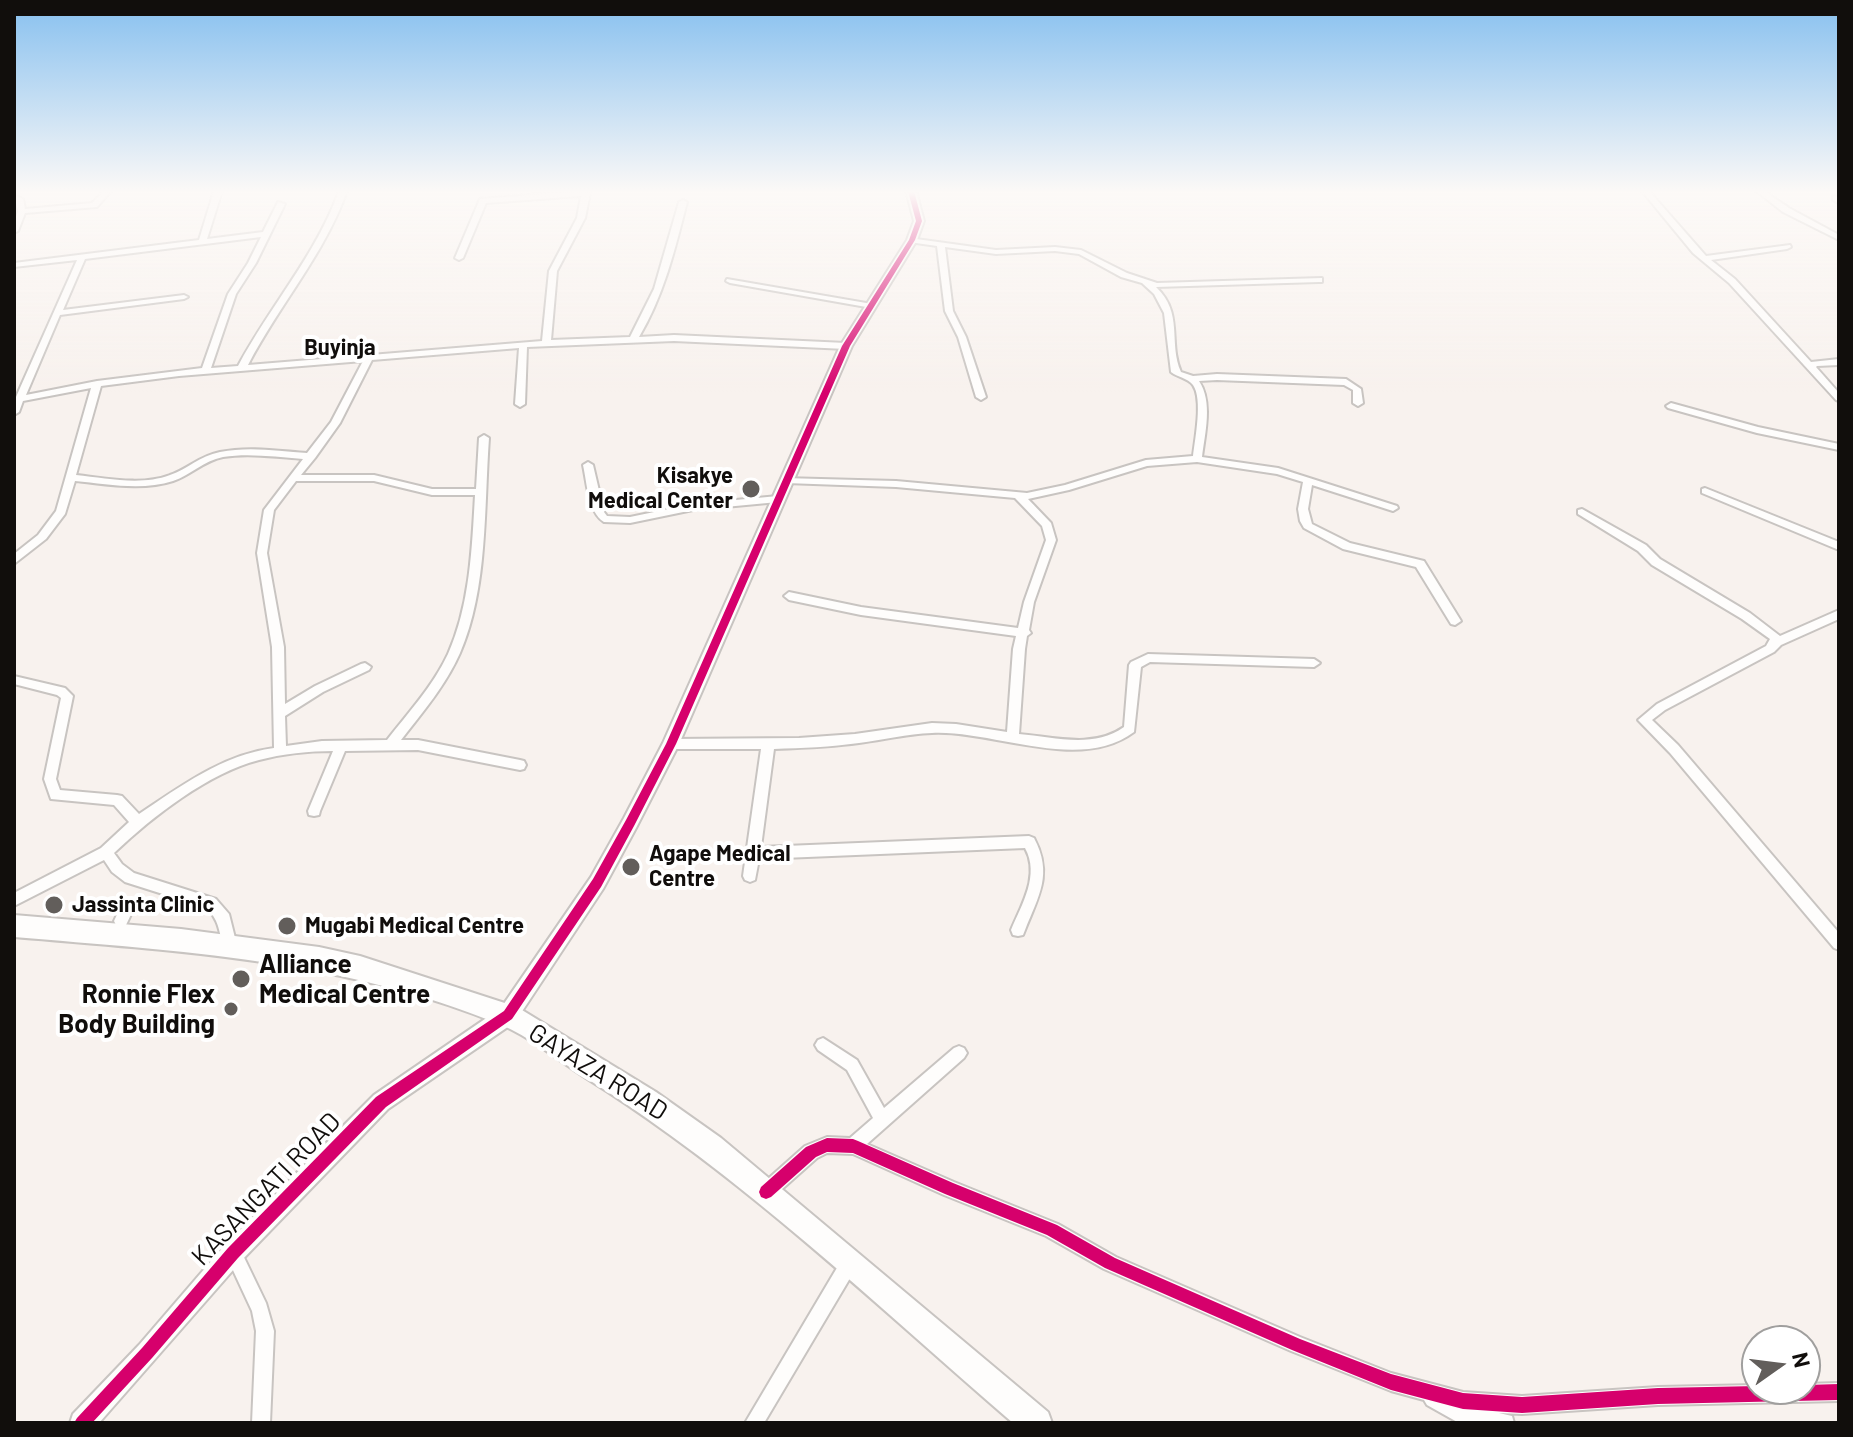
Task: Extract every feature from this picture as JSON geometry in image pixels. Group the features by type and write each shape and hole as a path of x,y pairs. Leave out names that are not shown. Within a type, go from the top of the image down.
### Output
{"main road":[{"name":"GAYAZA ROAD","path":"14,926 300,955 360,967 508,1015 647,1101 712,1147 1037,1423"}],"street":[{"path":"14,265 66,258"},
{"path":"14,412 81,258"},
{"path":"206,370 232,294 252,258"},
{"path":"242,367 254,342 309,258"},
{"path":"546,343 553,271 560,258"},
{"path":"634,338 662,286 669,258"},
{"path":"508,1015 597,883 671,744 846,346 901,258"},
{"path":"943,258 949,311 962,337 981,397"},
{"path":"1092,258 1124,275 1157,285 1319,280"},
{"path":"1705,258 1732,281 1839,398"},
{"path":"730,281 872,306"},
{"path":"1146,283 1159,295 1169,314 1175,372 1193,379 1346,382 1357,389 1358,403"},
{"path":"1157,285 1174,303"},
{"path":"58,313 184,297"},
{"path":"17,400 97,384 206,370 546,343 708,338 846,346"},
{"path":"520,404 523,346"},
{"path":"280,750 278,647 262,553 269,510 335,423 368,359"},
{"path":"1810,368 1815,363 1839,362"},
{"path":"1193,379 1200,391 1202,421 1197,459"},
{"path":"14,560 55,522 97,384"},
{"path":"1671,406 1757,430 1839,447"},
{"path":"390,745 437,683 455,652 472,587 484,438"},
{"path":"70,477 148,482 170,479 207,458 281,452 289,456 312,456"},
{"path":"786,480 896,484 1019,496 1066,488 1146,463 1197,459 1278,471 1393,508"},
{"path":"588,465 599,513 604,519 630,520 693,507 778,499"},
{"path":"292,478 374,478 432,492 479,492"},
{"path":"1308,480 1303,507 1304,522 1308,526 1347,546 1420,564 1455,621"},
{"path":"1705,491 1839,546"},
{"path":"1013,738 1019,649 1025,633 1029,602 1051,540 1047,525 1019,496"},
{"path":"1582,512 1642,548 1656,562 1767,629 1777,642"},
{"path":"789,596 861,611 1025,633"},
{"path":"1839,614 1777,642 1644,720 1674,749 1839,943"},
{"path":"671,744 768,745 947,728 1089,745 1118,738 1130,729 1135,665 1139,660 1314,663"},
{"path":"280,713 319,689 365,667"},
{"path":"14,680 61,691 67,696 50,779 55,795 117,800 138,822"},
{"path":"14,900 106,852 138,822 203,777 227,765 280,750 418,745 520,765"},
{"path":"750,876 768,745"},
{"path":"314,811 341,746"},
{"path":"754,853 1029,842 1036,852 1039,879 1018,930"},
{"path":"106,852 117,868 130,878 211,903 222,914 230,946"},
{"path":"121,921 128,906"},
{"name":"KASANGATI ROAD","path":"82,1423 233,1253 381,1102 508,1015"},
{"path":"823,1045 852,1065 882,1120"},
{"path":"853,1146 959,1053"},
{"path":"766,1192 811,1152 827,1145 853,1146 1052,1230 1110,1263 1297,1345 1420,1391 1463,1401 1522,1405 1658,1396 1839,1392"},
{"path":"233,1253 260,1309 265,1331 261,1423"},
{"path":"754,1423 850,1262"},
{"path":"1420,1391 1460,1414 1505,1423"}],"cycle path":[{"path":"82,1423 233,1253 381,1102 508,1015 597,883 671,744 846,346 901,258"},
{"path":"766,1192 811,1152 827,1145 853,1146 1052,1230 1110,1263 1297,1345 1391,1382 1463,1401 1522,1405 1658,1396 1839,1392"}],"place":[{"name":"Kisakye Medical Center","path":"751,489"},
{"name":"Agape Medical Centre","path":"631,867"},
{"name":"Jassinta Clinic","path":"54,905"},
{"name":"Mugabi Medical Centre","path":"287,926"},
{"name":"Alliance Medical Centre","path":"241,979"},
{"name":"Ronnie Flex Body Building","path":"231,1009"}],"district":[{"name":"Buyinja","path":"340,348"}]}
